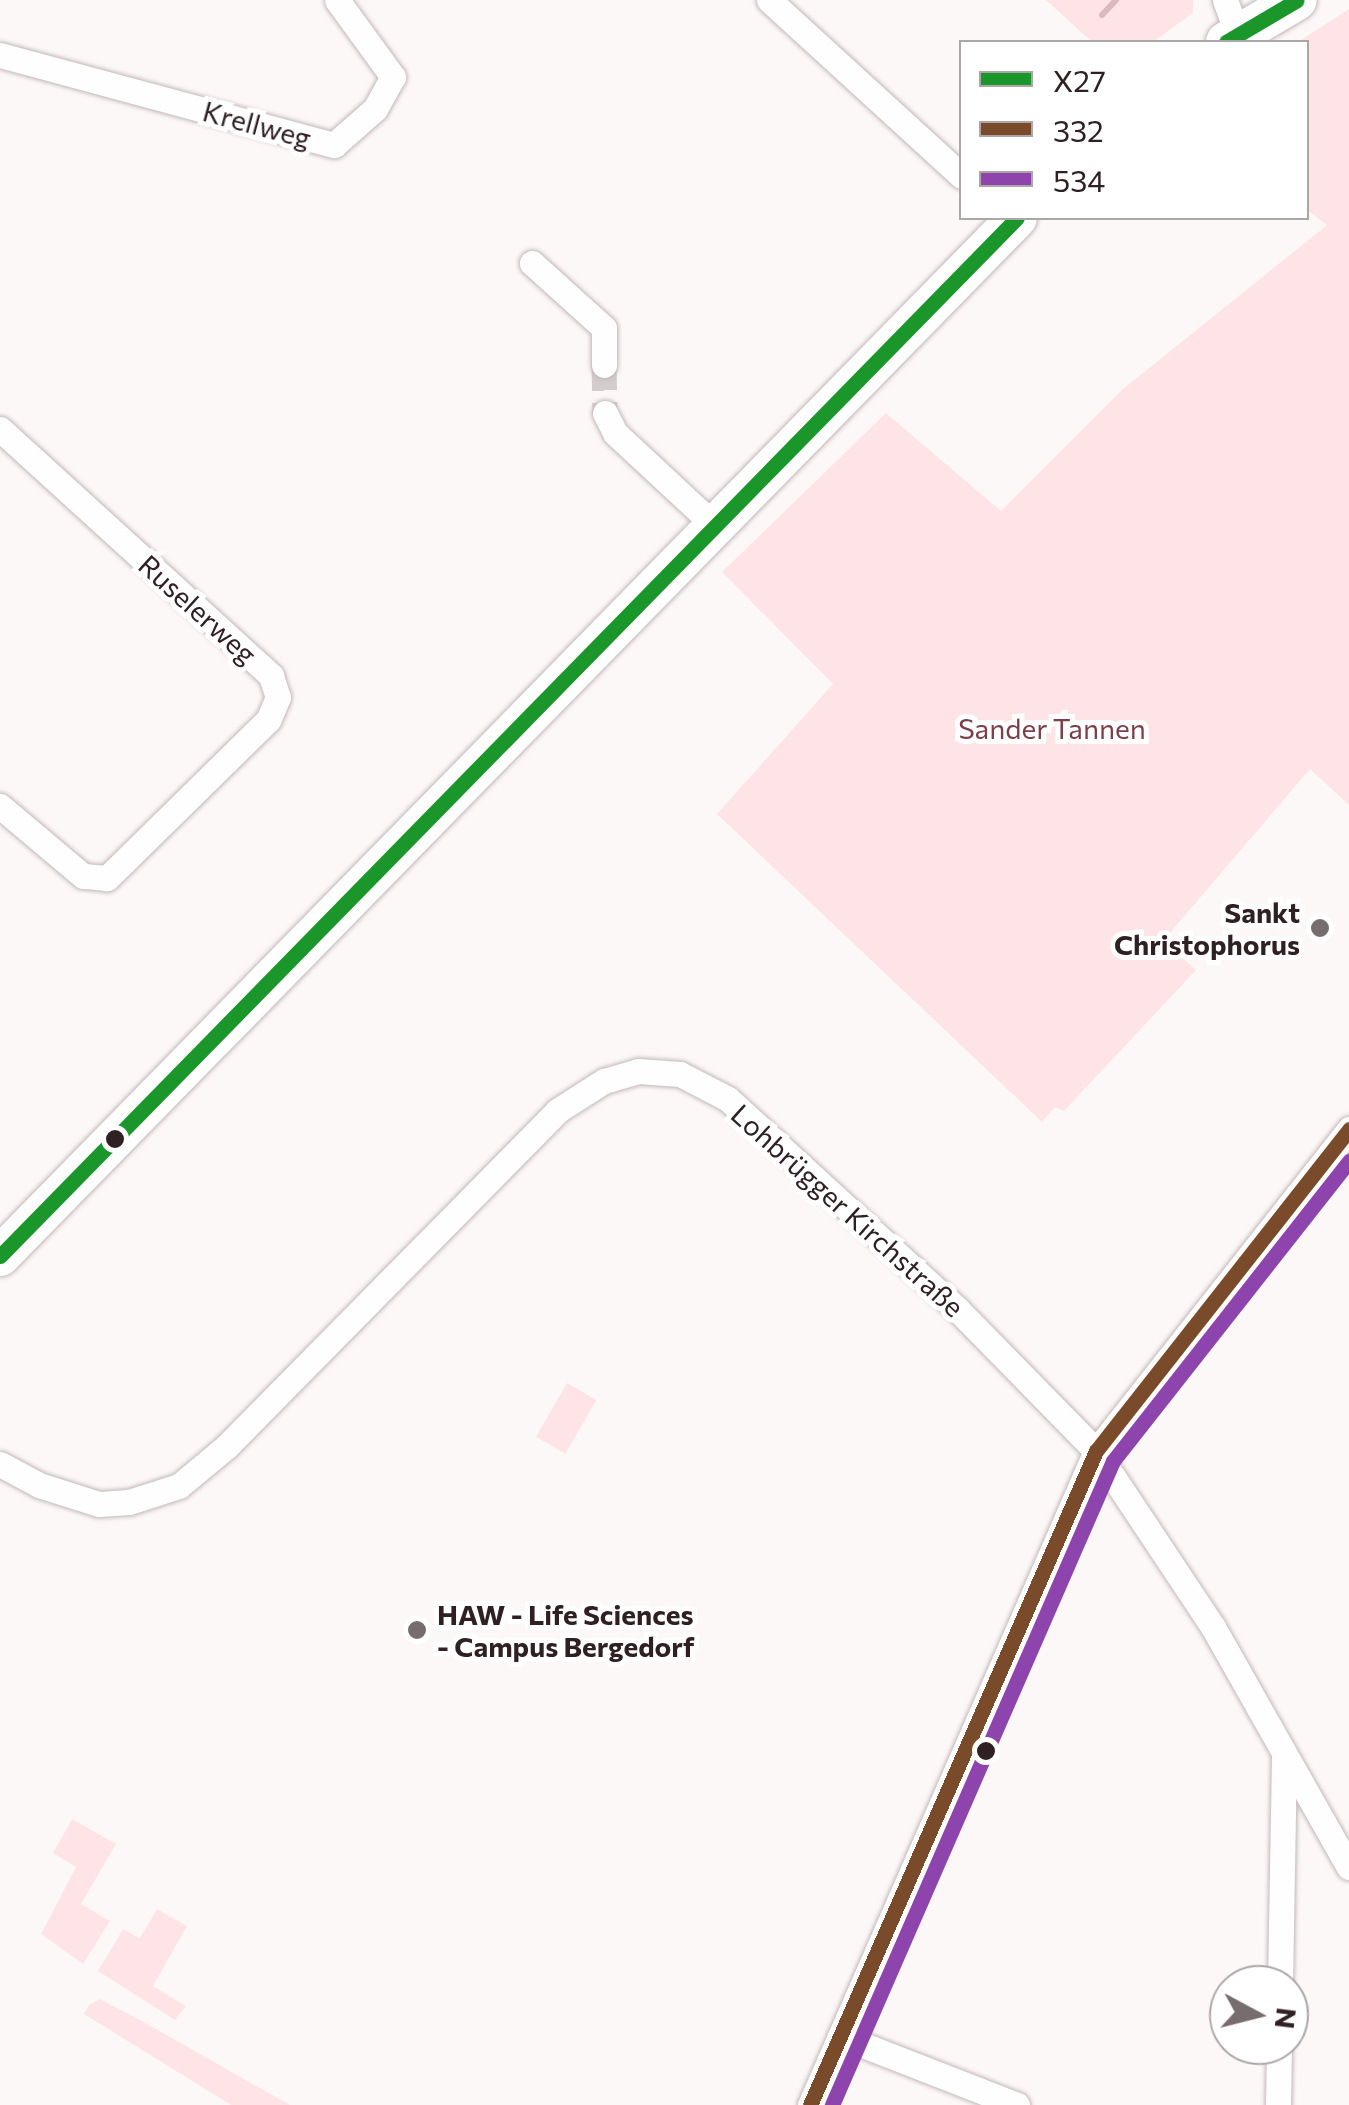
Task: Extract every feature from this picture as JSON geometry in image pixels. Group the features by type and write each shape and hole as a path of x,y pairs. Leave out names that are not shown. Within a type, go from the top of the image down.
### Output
{"main road":[{"path":"1230,26 1298,0"},
{"path":"0,1256 1010,220"}],"street":[{"name":"Krellweg","path":"0,54 334,145 375,109 393,78 337,0"},
{"path":"769,0 959,173"},
{"path":"532,262 604,328 604,365"},
{"path":"605,413 615,434 714,524"},
{"name":"Ruselerweg","path":"0,429 271,676 278,696 268,720 107,878 83,876 0,806"},
{"name":"Lohbrügger Kirchstraße","path":"0,1464 39,1484 99,1504 129,1502 179,1486 228,1446 557,1111 604,1081 638,1072 680,1074 728,1100 957,1309 1096,1451 1212,1627 1349,1866"},
{"path":"810,2105 1096,1451 1349,1129"},
{"path":"1280,1965 1284,1754"},
{"path":"840,2036 1017,2105"},
{"path":"1278,2105 1279,2065"}],"green space":[{"path":"1046,0 1193,0 1193,13 1156,40 1090,40"},
{"name":"Sander Tannen","path":"1349,9 1349,805 1310,769 1163,941 1196,970 1064,1111 1055,1107 1042,1122 717,814 833,684 722,572 886,413 1001,511 1123,389 1327,225 1309,212 1309,40 1301,40"},
{"path":"567,1383 596,1400 565,1454 536,1437"},
{"path":"72,1819 116,1844 81,1904 110,1921 83,1964 41,1934 76,1867 53,1853"},
{"path":"157,1909 187,1926 153,1986 186,2006 175,2020 98,1971 123,1929 140,1938"},
{"path":"100,1999 290,2105 231,2105 84,2014 89,2005"}],"waterway":[{"path":"1102,15 1116,0"}],"tunnel":[{"path":"604,365 605,413"}],"transit line":[{"name":"X27","path":"1229,40 1297,0"},
{"name":"X27","path":"0,1256 1015,220"},
{"name":"332","path":"810,2105 1096,1451 1349,1129"},
{"name":"534","path":"832,2105 1113,1461 1349,1161"}],"place":[{"name":"Sankt Christophorus","path":"1320,928"},
{"name":"HAW - Life Sciences - Campus Bergedorf","path":"417,1630"}]}
